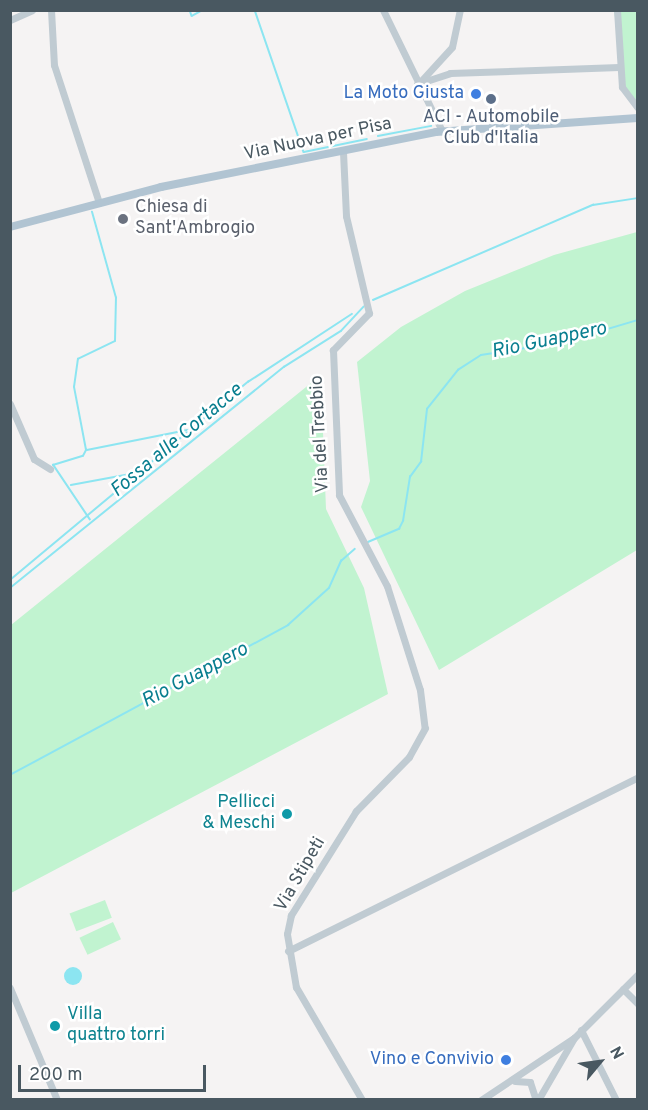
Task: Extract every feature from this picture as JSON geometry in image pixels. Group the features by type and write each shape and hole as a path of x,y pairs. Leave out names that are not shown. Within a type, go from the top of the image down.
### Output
{"main road":[{"name":"Via Nuova per Pisa","path":"10,228 99,203 442,131 638,118"}],"street":[{"path":"10,20 32,10"},
{"path":"51,10 54,65 99,203"},
{"path":"383,10 417,84 442,131"},
{"path":"417,84 452,47 460,10"},
{"path":"617,10 619,67 625,94 638,108"},
{"path":"417,84 450,73 619,67"},
{"name":"Via del Trebbio","path":"343,152 346,216 369,313 333,350 339,495 387,586 426,713"},
{"path":"10,404 34,459 50,469"},
{"name":"Via Stipeti","path":"362,1100 296,987 288,951 291,915 356,811 415,750 426,713"},
{"path":"288,951 638,777"},
{"path":"537,1100 574,1038 638,974"},
{"path":"10,988 57,1100"},
{"path":"622,988 638,1004"},
{"path":"581,1030 616,1100"},
{"path":"481,1100 574,1038"},
{"path":"511,1081 530,1082 537,1100"}],"green space":[{"path":"614,11 637,11 637,102 625,89"},
{"path":"637,232 637,550 439,670 361,507 370,481 357,362 401,327 465,291 554,255"},
{"path":"316,379 321,381 326,509 364,588 388,694 11,893 11,625"},
{"path":"105,900 112,918 76,931 70,914"},
{"path":"113,922 121,939 87,955 79,938"}],"water":[{"path":"69,967 77,967 82,972 80,983 69,985 64,980 64,972"}],"waterway":[{"path":"190,10 192,16 203,10"},
{"path":"255,10 304,152 367,139"},
{"path":"378,136 431,126"},
{"path":"373,300 593,205 638,198"},
{"path":"90,520 53,465 83,456 86,450 74,387 78,359 115,341 116,298 92,212"},
{"path":"10,588 284,367 341,331 363,307"},
{"name":"Fossa alle Cortacce","path":"10,580 248,382 352,314"},
{"name":"Rio Guappero","path":"368,542 399,529 403,521 410,477 421,462 427,409 458,370 481,355 564,342 638,320"},
{"path":"87,450 187,430"},
{"path":"71,485 152,470"},
{"name":"Rio Guappero","path":"10,775 288,625 329,588 341,561 355,549"}],"place":[{"name":"La Moto Giusta","path":"476,94"},
{"name":"ACI - Automobile Club d'Italia","path":"491,99"},
{"name":"Chiesa di Sant'Ambrogio","path":"123,219"},
{"name":"Pellicci & Meschi","path":"287,814"},
{"name":"Villa quattro torri","path":"55,1026"},
{"name":"Vino e Convivio","path":"506,1060"}]}
